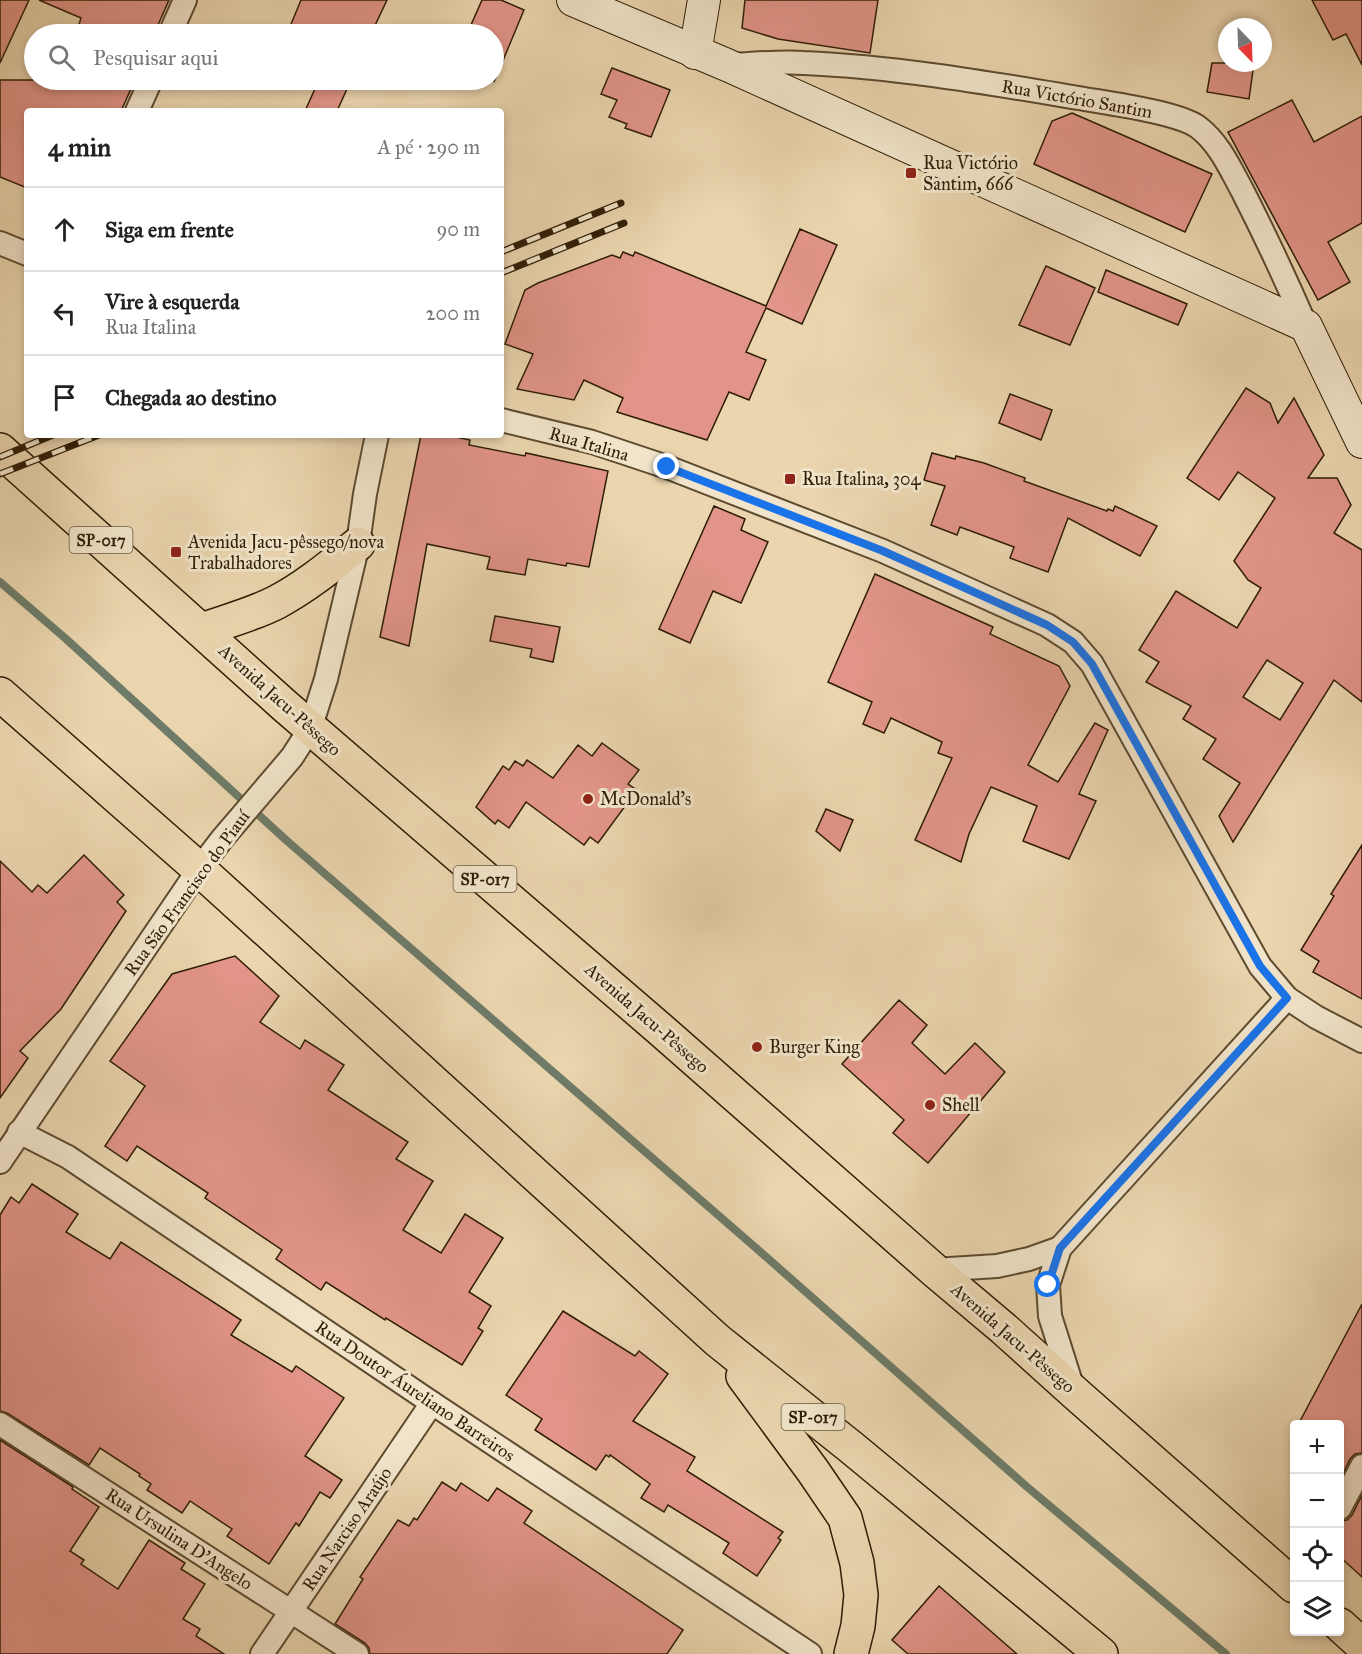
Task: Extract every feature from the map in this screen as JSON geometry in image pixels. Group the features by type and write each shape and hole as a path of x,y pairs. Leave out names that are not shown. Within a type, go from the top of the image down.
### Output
{"highway":[{"name":"Avenida Jacu-Pêssego","path":"0,450 310,729 661,1030 1290,1582"},
{"path":"202,630 280,600 311,581 358,544"},
{"name":"SP-017","path":"0,694 199,869 717,1340 852,1448 1101,1654"},
{"path":"717,1340 845,1518 857,1563 861,1594 858,1626 851,1654"},
{"path":"1344,1629 1362,1645"}],"main road":[{"name":"Rua Victório Santim","path":"573,0 727,65 1306,326 1362,442"},
{"path":"694,53 704,0"}],"street":[{"path":"174,24 185,0"},
{"name":"Rua Victório Santim","path":"727,65 802,62 962,80 1131,107 1197,126 1214,143 1224,158 1267,238 1306,326"},
{"path":"138,108 146,90"},
{"path":"0,243 24,253"},
{"name":"Rua Italina","path":"504,421 592,442 722,487 883,551 1047,625 1073,642 1092,664 1260,966 1287,998 1316,1017 1362,1041"},
{"name":"Rua São Francisco do Piauí","path":"0,1162 199,869 292,757 310,729 326,679 358,544 376,438"},
{"path":"1075,1393 1050,1316 1048,1285 1060,1248 1287,998"},
{"name":"Rua Doutor Áureliano Barreiros","path":"20,1132 68,1157 432,1403 810,1654"},
{"path":"934,1270 997,1266 1029,1259 1060,1248"},
{"name":"Rua Narciso Araújo","path":"262,1654 432,1403"},
{"name":"Rua Ursulina D'Angelo","path":"0,1424 357,1654"},
{"path":"1344,1500 1362,1466"}],"building":[{"path":"0,0 29,0 0,63"},
{"path":"39,0 169,0 158,24 79,24 81,18"},
{"path":"301,0 387,0 376,24 291,24"},
{"path":"482,0 501,0 524,10 504,58 504,24 471,24"},
{"path":"745,0 878,0 870,53 778,39 742,28"},
{"path":"1312,0 1362,0 1362,65 1346,34 1333,40"},
{"path":"1212,63 1218,63 1218,72 1253,72 1249,99 1207,92"},
{"path":"612,68 670,90 651,137 625,128 627,124 609,117 617,100 601,94"},
{"path":"0,80 24,80 24,90 130,90 122,108 24,108 24,187 0,177"},
{"path":"314,90 346,90 338,108 306,108"},
{"path":"1292,100 1314,142 1362,116 1362,223 1328,242 1350,282 1318,300 1228,132"},
{"path":"1072,113 1212,174 1185,232 1034,164 1052,121"},
{"path":"800,229 837,245 802,324 766,308 746,352 766,360 749,400 729,392 707,440 617,412 623,398 584,380 574,400 517,389 533,354 505,344 525,290 612,255 620,258 623,252 633,256 635,252 766,306"},
{"path":"1046,266 1095,288 1070,345 1019,325"},
{"path":"1106,270 1187,304 1178,325 1098,292"},
{"path":"1246,388 1270,403 1278,423 1294,398 1324,455 1308,478 1337,478 1351,505 1334,533 1362,550 1362,702 1334,680 1233,842 1219,816 1240,783 1203,759 1216,739 1183,719 1191,706 1146,682 1159,662 1139,650 1176,591 1237,628 1261,588 1248,580 1234,561 1275,498 1238,472 1219,500 1187,478","holes":["1267,660 1303,683 1280,720 1243,697"]},
{"path":"1010,394 1052,410 1041,440 999,423"},
{"path":"420,438 460,438 470,440 469,445 525,456 526,453 608,471 589,567 567,563 566,566 528,559 525,575 487,569 490,557 427,544 409,646 380,637"},
{"path":"932,453 984,463 1025,478 1024,481 1107,511 1108,509 1113,511 1115,506 1157,526 1140,556 1068,518 1048,572 1010,558 1014,547 960,527 957,535 931,525 945,486 924,480"},
{"path":"714,506 745,519 741,530 768,542 741,603 713,591 690,643 659,629"},
{"path":"875,574 993,627 990,634 1059,666 1070,686 1028,765 1058,782 1095,723 1108,730 1079,794 1096,801 1069,859 1023,841 1037,806 991,787 969,834 961,862 915,840 952,758 938,753 942,742 891,718 884,733 863,724 872,702 828,682"},
{"path":"495,616 560,627 553,662 530,657 532,649 490,641"},
{"path":"602,743 639,770 628,784 637,790 598,843 590,837 584,845 526,802 509,828 498,820 495,824 476,807 503,766 509,770 515,761 523,766 527,760 553,778 578,745 592,756"},
{"path":"826,809 853,820 840,851 816,831"},
{"path":"1362,845 1362,999 1313,972 1319,961 1301,950 1334,896 1331,894"},
{"path":"84,855 124,895 117,902 126,911 61,1009 20,1051 28,1058 0,1098 0,861 32,892 38,885 47,893"},
{"path":"235,956 279,996 260,1022 300,1049 305,1040 344,1065 328,1090 408,1142 396,1159 433,1181 403,1230 441,1253 465,1214 503,1238 469,1292 491,1306 478,1328 483,1331 462,1365 326,1282 321,1290 276,1259 282,1250 205,1198 208,1193 137,1146 127,1161 105,1146 145,1086 110,1061 172,974"},
{"path":"899,1000 927,1025 912,1043 945,1074 975,1043 1005,1072 928,1163 893,1133 904,1120 842,1064"},
{"path":"32,1184 78,1214 66,1232 110,1259 121,1242 241,1320 231,1335 292,1372 296,1366 344,1398 305,1456 342,1480 330,1498 320,1492 299,1526 296,1523 269,1564 227,1536 232,1529 190,1501 182,1513 147,1490 151,1484 139,1476 140,1474 100,1448 89,1465 7,1413 0,1411 0,1215 11,1197 19,1203"},
{"path":"1362,1304 1362,1453 1355,1454 1350,1459 1344,1472 1344,1420 1301,1420"},
{"path":"563,1311 635,1356 639,1351 668,1374 633,1421 695,1457 687,1471 783,1532 778,1538 781,1540 757,1576 723,1553 729,1543 668,1505 664,1512 641,1498 650,1484 610,1455 609,1457 606,1455 596,1470 535,1430 542,1419 506,1395"},
{"path":"0,1440 73,1487 72,1489 99,1507 70,1551 84,1560 81,1564 118,1589 149,1540 185,1563 181,1569 205,1584 183,1619 200,1629 196,1636 224,1654 0,1654"},
{"path":"442,1482 456,1491 461,1483 488,1501 497,1488 532,1511 524,1523 683,1630 667,1654 370,1654 365,1643 335,1624 363,1579 360,1577 398,1520 409,1526 414,1518 417,1520"},
{"path":"1362,1495 1362,1577 1344,1561 1344,1520 1352,1515"},
{"path":"939,1586 1017,1654 908,1654 892,1640"}],"waterway":[{"path":"0,582 65,638 286,840 1026,1486 1226,1654"}],"railway":[{"path":"504,251 621,203"},
{"path":"504,272 624,223"},
{"path":"0,457 46,438"},
{"path":"0,474 91,438"}],"place":[{"name":"Rua Victório Santim, 666","path":"911,173"},
{"name":"Rua Italina, 304","path":"790,479"},
{"name":"Avenida Jacu-pêssego/nova Trabalhadores","path":"176,552"},
{"name":"McDonald's","path":"588,799"},
{"name":"Burger King","path":"757,1047"},
{"name":"Shell","path":"930,1105"}],"route":[{"path":"667,467 883,551 1047,625 1073,642 1092,664 1260,966 1287,998 1060,1248 1048,1285"}]}
